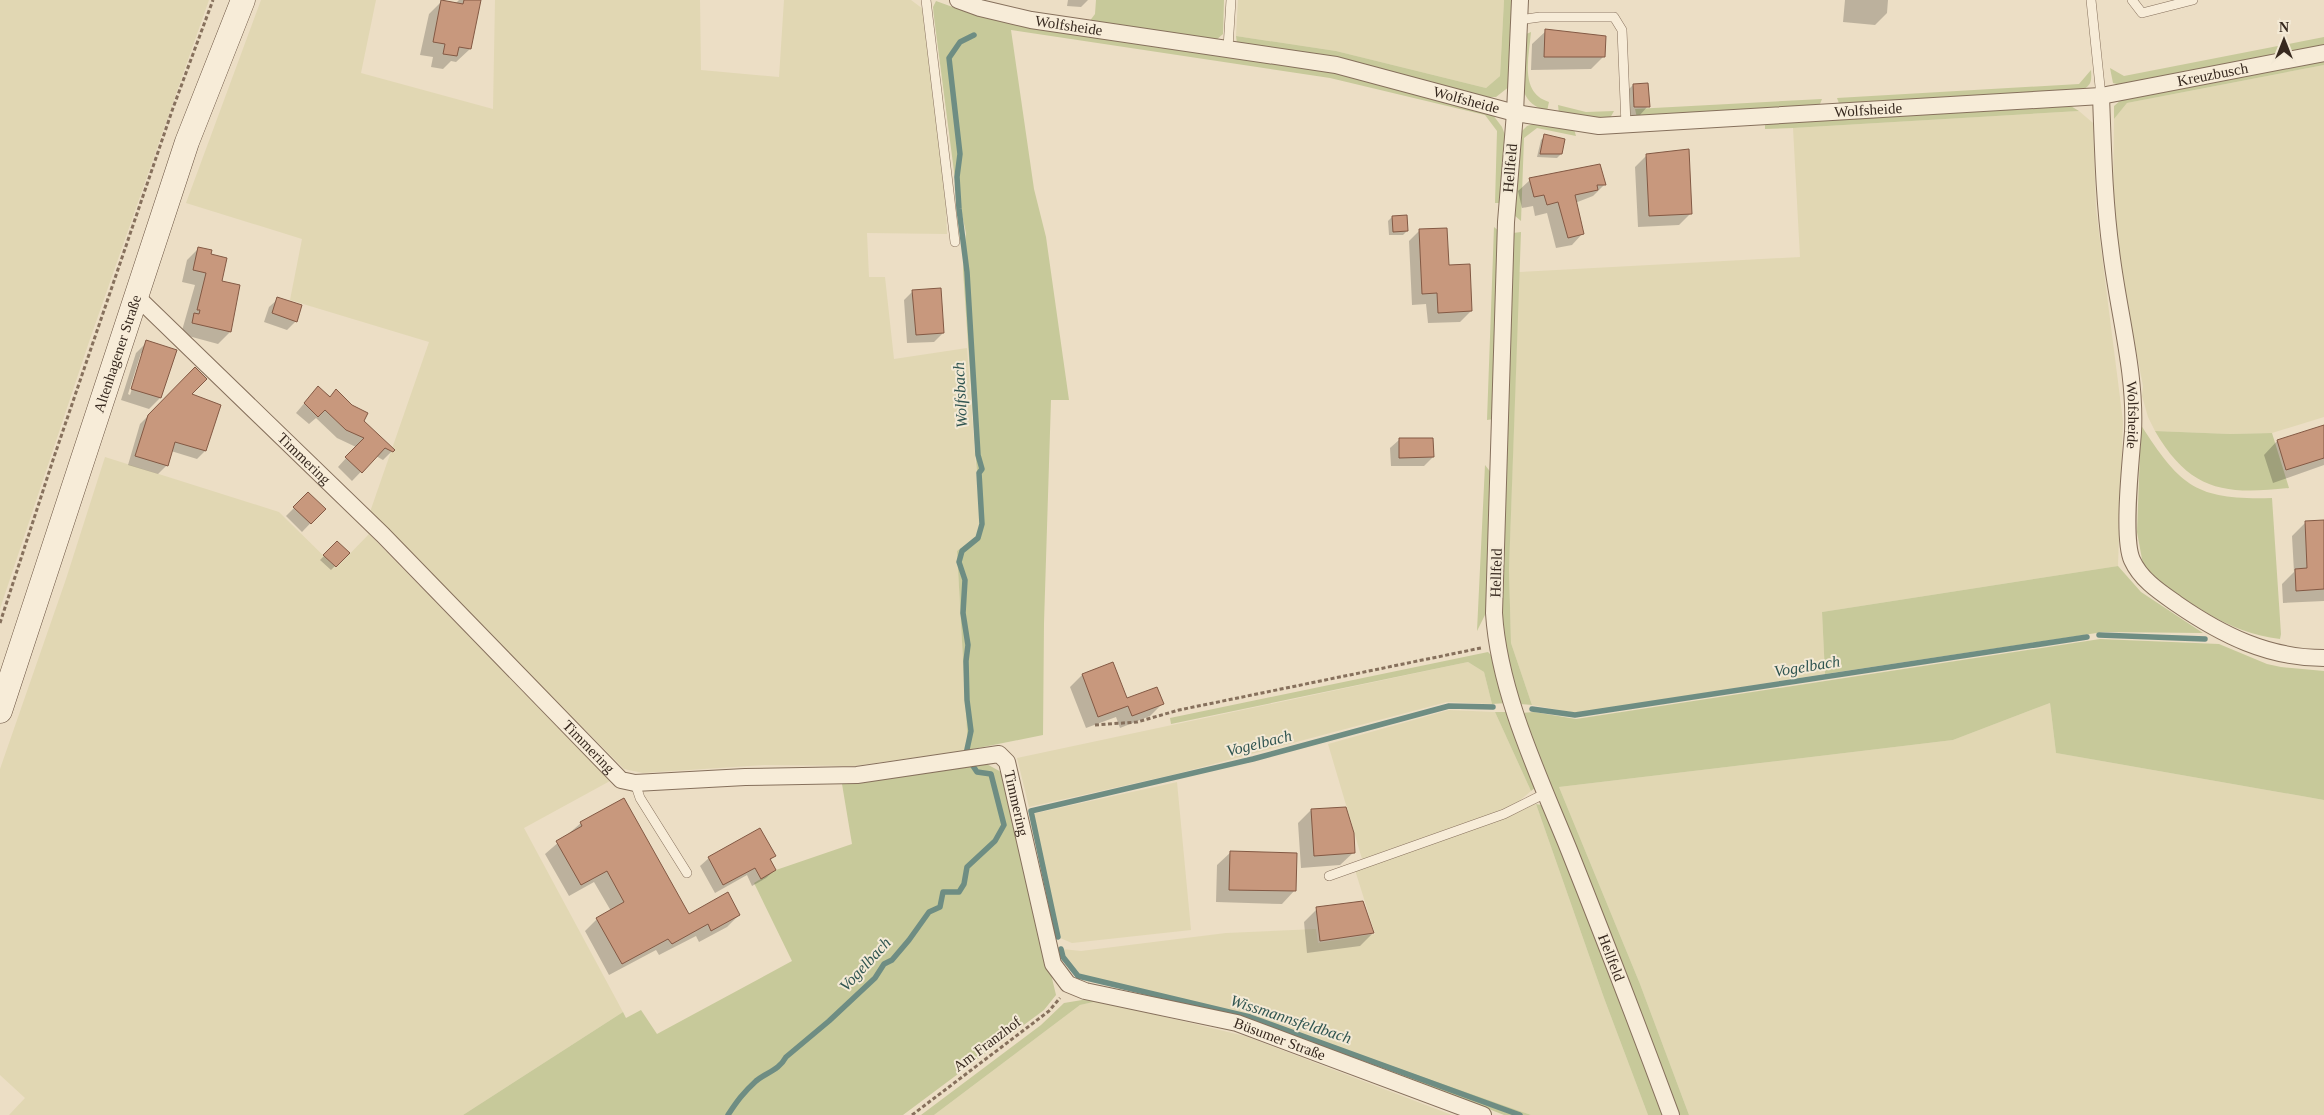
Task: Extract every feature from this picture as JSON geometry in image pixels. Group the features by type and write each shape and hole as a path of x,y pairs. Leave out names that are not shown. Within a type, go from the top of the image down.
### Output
{"main road":[{"name":"Altenhagener Straße","path":"0,710 187,142 243,0"}],"street":[{"name":"Wolfsheide","path":"958,0 980,8 1031,20 1336,65 1515,113 1579,125 1626,125 2101,96 2106,210 2134,407 2128,524 2131,558 2141,576 2154,588 2212,628 2252,646 2286,655 2324,658"},
{"name":"Hellfeld","path":"1520,0 1515,113 1506,222 1494,613 1496,645 1512,702 1546,793 1625,990 1671,1115"},
{"name":"Kreuzbusch","path":"2101,96 2324,53"},
{"name":"Timmering","path":"136,296 383,535 621,780 635,783 746,777 857,775 999,754 1007,762 1053,964 1068,984"},
{"name":"Büsumer Straße","path":"1068,984 1085,991 1237,1023 1483,1115"}],"lane":[{"path":"926,0 955,242"},
{"path":"1228,48 1231,0"},
{"path":"2091,0 2101,96"},
{"path":"2132,0 2142,13 2193,0"},
{"path":"1519,20 1540,17 1614,17 1622,30 1626,125"},
{"path":"635,783 640,798 687,872"},
{"path":"1329,876 1504,814 1546,793"}],"path":[{"path":"0,623 56,451 173,108 213,0"},
{"path":"1095,725 1137,722 1179,710 1496,645"},
{"name":"Am Franzhof","path":"912,1115 1049,1010 1060,999 1068,984"}],"shaded area":[{"path":"0,0 209,0 90,339 0,609"},
{"path":"261,0 376,0 361,73 493,109 495,0 700,0 701,70 779,77 784,0 911,0 923,9 945,186 947,234 867,233 869,277 885,277 894,359 967,348 981,533 957,551 968,750 854,766 764,765 643,773 624,769 370,512 429,342 290,300 302,239 186,203"},
{"path":"1238,0 1504,0 1500,76 1486,88 1336,51 1236,36"},
{"path":"2324,65 2324,417 2272,433 2230,434 2155,431 2148,417 2142,396 2143,386 2121,273 2113,197 2114,119 2127,103"},
{"path":"2079,111 2093,123 2096,209 2123,421 2118,566 1822,612 1825,674 1576,713 1532,705 1511,643 1509,570 1519,272 1800,257 1793,128"},
{"path":"105,457 279,512 336,568 369,534 610,781 524,828 623,1012 463,1115 9,1115 25,1098 0,1075 0,769 66,579"},
{"path":"1468,662 1484,672 1492,704 1447,702 1176,774 1029,807 1017,758"},
{"path":"2050,703 2056,753 2324,800 2324,1115 1689,1115 1640,984 1559,787 1953,740"},
{"path":"1449,710 1495,712 1531,791 1518,802 1496,812 1362,859 1328,744"},
{"path":"1177,782 1191,930 1072,943 1060,938 1032,814"},
{"path":"1536,804 1604,998 1648,1115 1531,1115 1250,1016 1078,974 1064,957 1062,949 1081,951 1226,933 1316,929 1318,943 1375,934 1355,870"},
{"path":"1098,1001 1245,1036 1452,1115 934,1115 1080,1005"}],"green space":[{"path":"1096,0 1224,0 1223,34 1215,41 1089,22 1095,14"},
{"path":"1504,0 1514,0 1510,86 1496,97 1485,97 1237,44 1236,36 1336,51 1486,88 1500,76"},
{"path":"936,1 972,14 1333,72 1490,111 1502,127 1505,135 1502,197 1500,203 1495,203 1497,131 1485,115 1330,78 1011,30 1034,189 1046,237 1069,400 1051,400 1044,623 1043,735 968,750 957,551 981,533 963,270 966,233 956,187 934,17 933,7"},
{"path":"1531,32 1528,73 1533,91 1549,102 1547,111 1536,106 1528,99 1523,90 1521,69 1524,35"},
{"path":"2324,37 2324,47 2124,86 2113,83 2110,68 2124,76"},
{"path":"2324,59 2324,65 2127,103 2114,119 2114,106 2121,100"},
{"path":"2091,70 2090,84 2079,91 1840,106 1837,98 2079,84"},
{"path":"1822,99 1815,108 1637,118 1635,109"},
{"path":"1558,105 1586,112 1614,111 1609,120 1559,114"},
{"path":"2069,105 2079,111 1765,129 1765,123"},
{"path":"1536,123 1574,129 1576,136 1537,128 1524,138 1521,221 1514,215 1518,135 1527,126"},
{"path":"1494,227 1499,231 1494,419 1487,420"},
{"path":"1521,232 1509,570 1511,643 1532,705 1520,704 1505,653 1502,630 1503,538 1513,233"},
{"path":"2141,425 2168,463 2194,486 2226,496 2272,498 2280,639 2242,630 2208,614 2144,570 2137,532"},
{"path":"2155,431 2230,434 2272,433 2289,488 2246,490 2227,489 2211,485 2196,477 2182,466 2168,451"},
{"path":"1485,465 1492,474 1488,609 1477,631"},
{"path":"2118,566 2141,592 2203,633 2103,632 1825,674 1822,612"},
{"path":"2100,639 2219,644 2267,664 2324,671 2324,800 2056,753 2050,703 1953,740 1559,787 1640,984 1689,1115 1678,1115 1631,987 1522,713 1534,712 1576,719"},
{"path":"1488,652 1495,659 1507,703 1492,704 1484,672 1468,662 1171,724 1170,718"},
{"path":"1495,712 1510,712 1536,787 1531,791"},
{"path":"983,762 1003,773 1056,995 1044,1010 903,1115 463,1115 623,1012 626,1018 641,1010 657,1034 792,961 754,883 776,870 852,844 842,784"},
{"path":"1536,804 1541,805 1547,813 1664,1115 1648,1115 1604,998"},
{"path":"1082,1000 1098,1001 1080,1005 934,1115 921,1115 1041,1025 1064,1003"},
{"path":"1250,1016 1531,1115 1504,1115"}],"building":[{"path":"441,0 463,4 464,0 481,0 471,49 459,47 457,56 443,54 445,44 433,42"},
{"path":"1545,29 1606,36 1605,57 1544,57"},
{"path":"1648,83 1650,107 1634,107 1633,84"},
{"path":"1544,134 1565,139 1562,154 1540,154"},
{"path":"1689,149 1692,214 1649,216 1646,154"},
{"path":"1600,164 1606,185 1597,185 1598,190 1575,195 1584,234 1568,238 1558,202 1547,205 1544,195 1534,197 1529,178"},
{"path":"1407,215 1408,231 1393,232 1392,216"},
{"path":"1447,228 1449,265 1470,264 1472,311 1438,313 1437,293 1422,294 1419,229"},
{"path":"198,247 212,250 211,254 227,258 222,281 240,285 231,332 192,323 194,313 199,314 200,310 197,310 206,273 193,270"},
{"path":"941,288 944,333 916,335 912,290"},
{"path":"277,297 302,305 297,322 272,313"},
{"path":"146,340 177,350 161,398 131,389"},
{"path":"195,367 207,379 192,394 221,405 206,451 175,442 168,466 135,456 148,415"},
{"path":"318,386 330,397 336,389 352,405 368,413 364,421 395,450 393,452 385,448 362,473 345,457 364,438 346,430 325,410 318,417 304,403"},
{"path":"2324,425 2324,458 2286,470 2277,440"},
{"path":"1399,438 1433,438 1434,457 1399,458"},
{"path":"308,492 326,509 311,524 293,507"},
{"path":"2324,520 2324,589 2296,591 2295,569 2307,568 2305,521"},
{"path":"337,541 350,553 336,567 323,555"},
{"path":"1113,662 1127,698 1157,687 1164,704 1132,716 1128,706 1098,717 1082,674"},
{"path":"624,798 689,914 728,892 740,915 711,931 708,924 672,944 668,939 622,964 596,918 624,902 607,871 581,885 556,841 582,826 580,822"},
{"path":"1346,807 1354,833 1355,853 1314,856 1311,809"},
{"path":"760,828 776,856 770,859 776,870 761,879 755,868 723,885 708,857"},
{"path":"1230,851 1297,853 1296,891 1229,890"},
{"path":"1363,901 1374,933 1320,941 1316,907"}],"waterway":[{"name":"Wolfsbach","path":"966,754 971,731 967,700 966,661 968,645 963,613 965,580 959,562 962,551 978,538 982,524 979,473 982,469 978,455 967,272 959,209 957,177 960,154 949,58 960,42 974,35"},
{"name":"Vogelbach","path":"2099,635 2205,639"},
{"name":"Vogelbach","path":"1532,709 1575,715 2087,637"},
{"name":"Vogelbach","path":"1058,937 1031,811 1253,759 1449,706 1493,707"},
{"name":"Vogelbach","path":"728,1115 747,1089 780,1065 786,1057 829,1021 875,978 884,964 892,960 909,940 929,912 940,907 943,892 959,892 964,884 967,867 995,841 1004,825 991,774 977,772 973,766"},
{"name":"Wissmannsfeldbach","path":"1061,949 1063,957 1078,976 1250,1017 1520,1115"}]}
